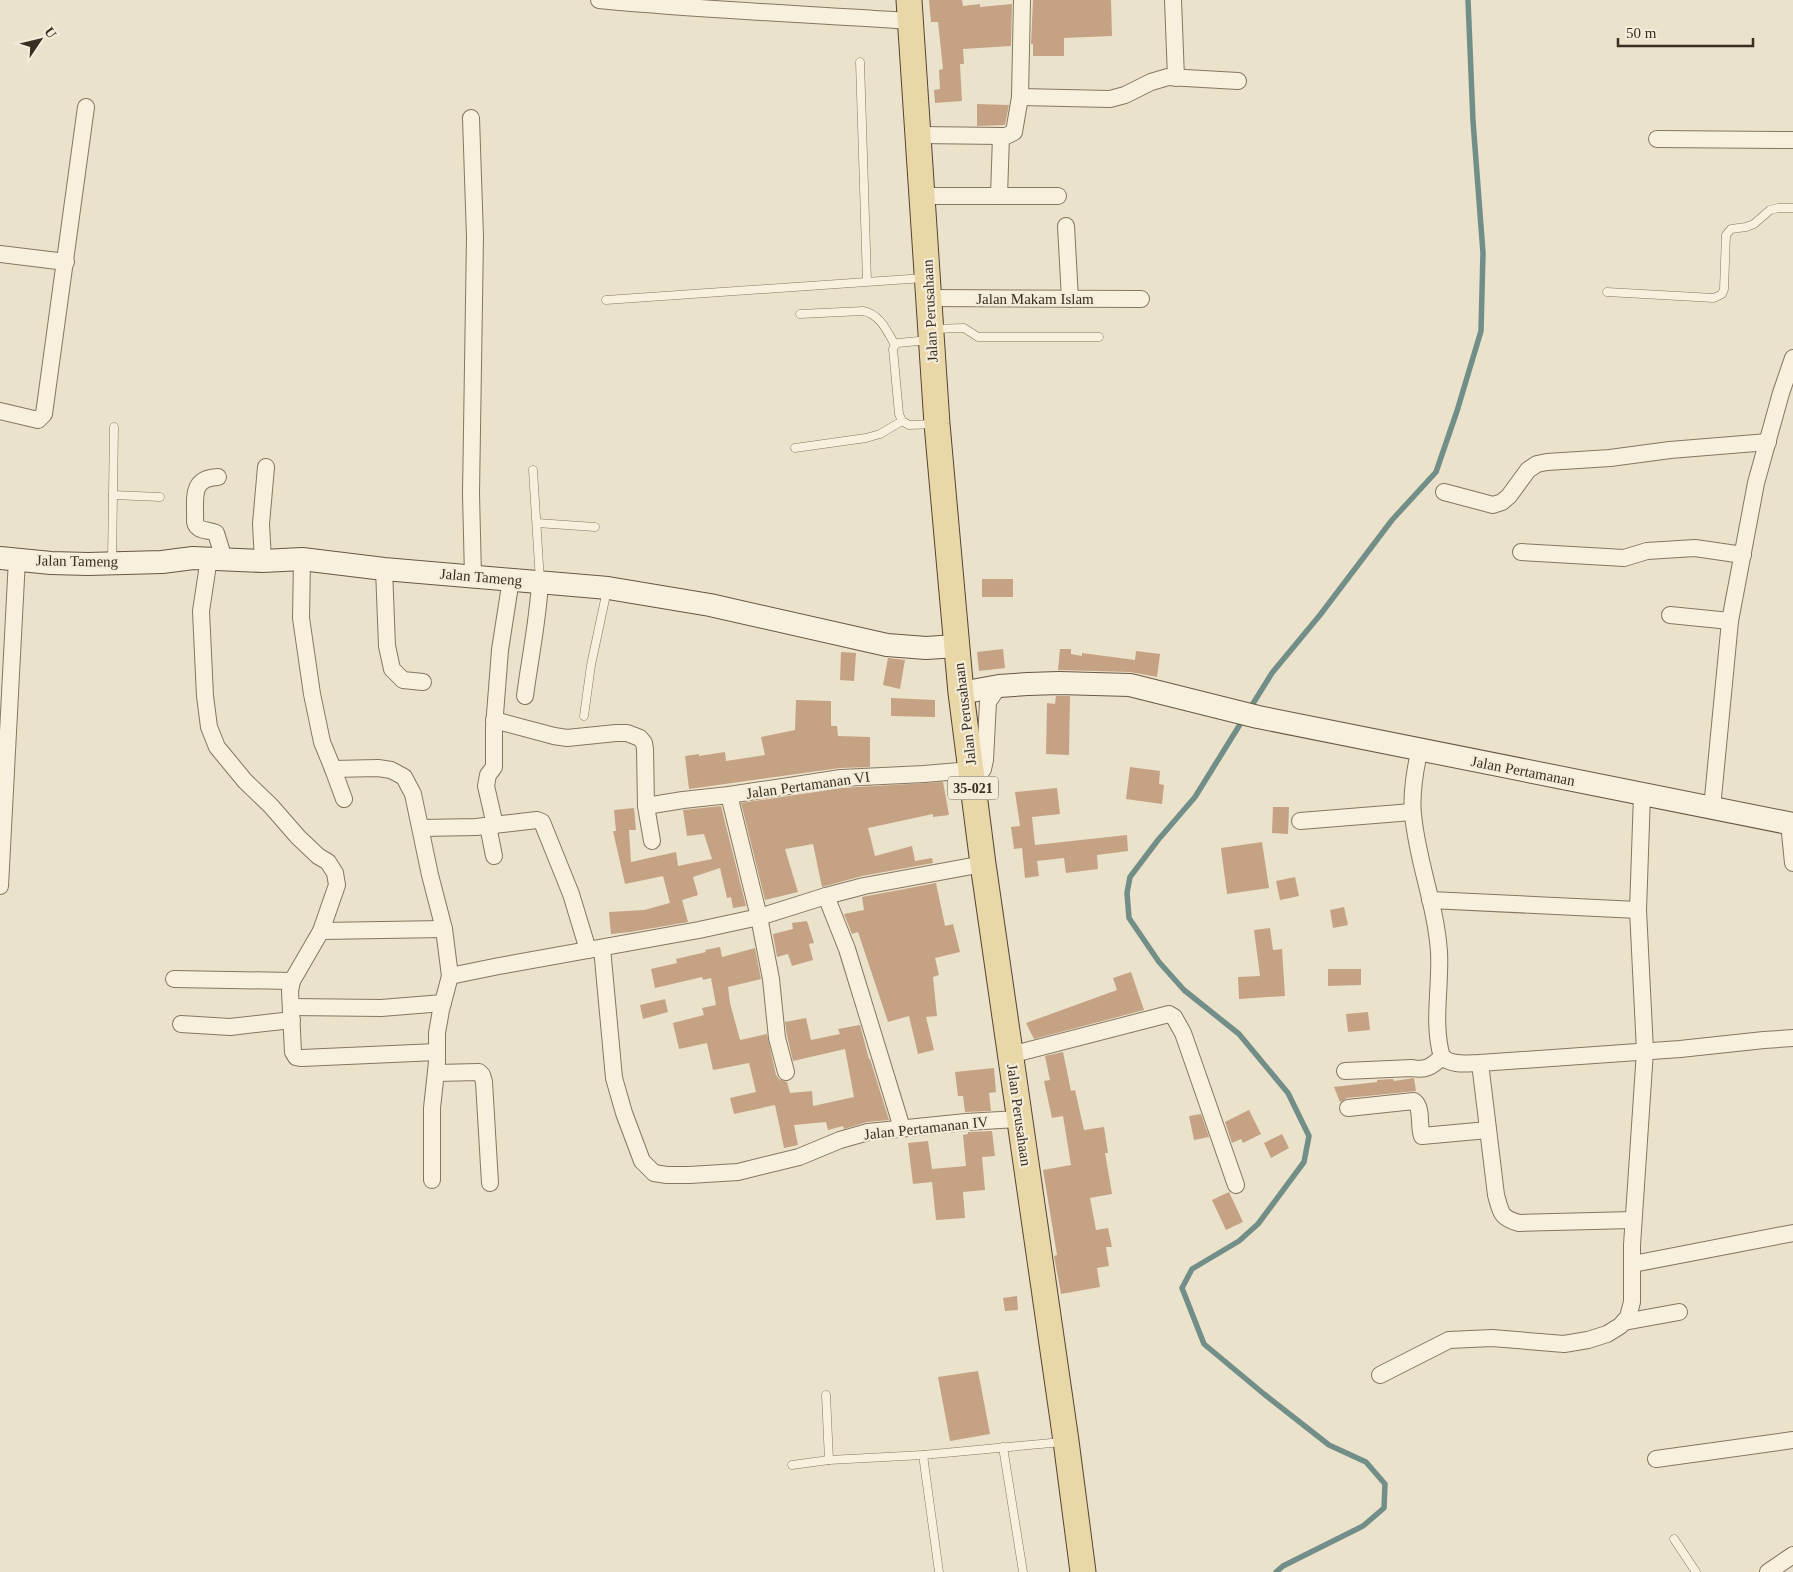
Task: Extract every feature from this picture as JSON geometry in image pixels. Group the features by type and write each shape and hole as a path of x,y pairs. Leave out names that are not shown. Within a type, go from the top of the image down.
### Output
{"main road":[{"name":"Jalan Perusahaan","path":"909,10 937,424 961,693 982,864 1066,1441 1083,1572"}],"street":[{"path":"599,0 710,10 795,13 909,10"},
{"path":"918,135 1006,136 1015,131 1020,97 1022,0"},
{"path":"1173,0 1176,78"},
{"path":"1020,97 1110,99 1125,95 1151,82 1168,77 1238,81"},
{"path":"0,411 35,420 43,416 66,262 86,107"},
{"path":"470,118 475,237 471,486 473,576"},
{"path":"999,196 1001,136"},
{"path":"1657,139 1793,140"},
{"path":"921,196 1058,196"},
{"path":"1066,226 1070,299"},
{"path":"0,254 66,262"},
{"name":"Jalan Makam Islam","path":"929,288 1070,299 1141,299"},
{"path":"1712,808 1730,620 1756,483 1781,393 1793,358"},
{"path":"1444,492 1493,505 1502,502 1509,496 1528,470 1537,464 1768,442"},
{"path":"263,561 261,524 266,467"},
{"path":"218,477 206,477 199,483 196,491 196,526 199,529 216,533 216,558 201,611 205,696 209,728 217,747 245,781 271,806 298,838 318,856 328,862 336,873 337,885 320,931 292,981 290,992 293,1052 296,1057 324,1058 370,1054 437,1052"},
{"path":"1521,552 1624,558 1647,551 1695,548 1743,554"},
{"path":"0,886 8,558"},
{"name":"Jalan Tameng","path":"8,558 51,563 88,564 162,562 192,558 263,561 302,559 384,569 608,588 710,605 887,645 926,648 957,646"},
{"path":"302,559 301,614 312,694 320,732 344,800"},
{"path":"384,569 387,646 392,669 403,680 424,682"},
{"path":"494,856 492,825 486,786 488,775 494,767 494,720 500,650 511,579"},
{"path":"526,696 531,650 538,619 540,582"},
{"path":"1670,615 1730,620"},
{"name":"Jalan Pertamanan","path":"961,693 999,686 1059,683 1130,685 1258,717 1791,824"},
{"path":"972,776 983,769 988,702 999,686"},
{"path":"494,720 567,738 583,738 616,732 635,735 644,743 645,749 646,806 652,841"},
{"path":"1420,750 1416,764 1412,812 1419,852 1436,920 1439,953 1437,1032 1442,1058 1448,1062 1480,1063 1793,1038"},
{"path":"333,769 378,768 398,773 404,777 413,794 430,875 444,929 450,976 437,1033 436,1073 432,1108 432,1180"},
{"name":"Jalan Pertamanan VI","path":"646,806 840,778 924,774 972,776"},
{"path":"1380,1375 1449,1340 1492,1338 1564,1344 1588,1340 1607,1334 1628,1317 1632,1302 1634,1220 1645,1051 1638,910 1642,794"},
{"path":"730,795 759,917 771,979 778,1038 786,1072"},
{"path":"1300,820 1412,812"},
{"name":"Jalan Pertamanan IV","path":"492,825 538,820 542,822 595,949 614,1078 624,1113 642,1161 654,1172 666,1175 738,1172 799,1158 840,1140 868,1132 1020,1119"},
{"path":"1791,824 1793,864"},
{"path":"421,828 492,825"},
{"path":"450,976 699,930 759,917 864,886 982,864"},
{"path":"826,896 848,949 902,1128"},
{"path":"1430,900 1638,910"},
{"path":"320,931 444,929"},
{"path":"174,978 292,981"},
{"path":"181,1024 230,1027 291,1013 400,1008 443,1003"},
{"path":"1010,1054 1165,1014 1174,1017 1184,1033 1236,1185"},
{"path":"1345,1071 1412,1068 1421,1070 1430,1068 1442,1058"},
{"path":"1480,1063 1496,1195 1501,1214 1507,1220 1518,1223 1634,1220"},
{"path":"436,1073 479,1072 482,1075 490,1184"},
{"path":"1348,1108 1414,1101 1418,1106 1422,1136 1488,1130"},
{"path":"1633,1264 1793,1233"},
{"path":"1624,1322 1678,1312"},
{"path":"1656,1459 1793,1440"},
{"path":"1768,1572 1793,1555"}],"lane":[{"path":"860,62 867,281"},
{"path":"1607,292 1714,298 1722,294 1724,288 1726,234 1731,229 1754,224 1770,210 1793,208"},
{"path":"606,300 867,281 929,288"},
{"path":"800,314 869,312 883,324 895,345"},
{"path":"937,424 909,425 902,421 899,414 893,349 898,343 964,328 978,337 1099,337"},
{"path":"795,448 866,438 880,434 902,421"},
{"path":"112,563 114,427"},
{"path":"533,470 540,582"},
{"path":"113,495 160,496"},
{"path":"537,523 596,526"},
{"path":"584,716 591,665 608,588"},
{"path":"826,1396 829,1460"},
{"path":"792,1465 829,1460 923,1455 1066,1441"},
{"path":"1003,1447 1023,1572"},
{"path":"923,1455 938,1572"},
{"path":"1674,1539 1696,1572"}],"building":[{"path":"929,0 962,0 963,6 980,4 980,7 1012,4 1011,46 963,49 964,64 960,64 962,101 935,103 934,90 940,89 939,70 943,69 938,22 931,22"},
{"path":"1033,0 1111,0 1112,36 1064,38 1064,56 1033,56 1033,44 1031,44"},
{"path":"977,104 1009,105 1005,125 977,126"},
{"path":"982,579 1013,579 1013,597 982,597"},
{"path":"1003,649 1005,668 979,671 977,652"},
{"path":"1060,649 1071,649 1071,654 1082,656 1082,653 1135,660 1136,651 1160,654 1157,677 1130,672 1058,670"},
{"path":"841,652 856,653 854,681 840,680"},
{"path":"888,658 905,660 900,689 883,685"},
{"path":"1056,696 1070,696 1069,755 1046,754 1047,703 1055,704"},
{"path":"891,698 935,700 935,717 891,716"},
{"path":"796,700 831,701 831,726 837,726 838,736 870,737 870,767 840,768 689,789 685,756 725,752 726,761 765,755 761,737 795,730"},
{"path":"1130,767 1160,771 1159,784 1164,785 1162,804 1126,799"},
{"path":"943,782 949,815 933,817 933,814 868,828 875,856 912,846 915,861 932,858 933,863 862,876 822,887 813,844 785,849 798,892 765,900 741,803 842,788"},
{"path":"1057,788 1060,814 1032,817 1035,845 1127,835 1128,851 1097,855 1098,869 1066,873 1064,858 1037,861 1039,876 1025,878 1022,848 1014,849 1011,827 1020,826 1015,792"},
{"path":"721,806 746,906 733,908 731,897 727,898 720,868 693,877 698,895 682,900 688,922 611,934 609,912 644,910 670,903 663,876 625,884 613,831 616,831 614,810 634,808 636,830 629,830 631,862 676,852 678,866 712,859 704,834 687,836 683,810"},
{"path":"1273,807 1289,807 1288,834 1272,833"},
{"path":"1262,842 1269,888 1227,894 1221,848"},
{"path":"1295,877 1299,896 1280,900 1276,881"},
{"path":"936,883 945,926 953,924 960,952 935,958 939,975 933,977 937,1016 926,1017 934,1050 918,1054 909,1016 888,1022 858,932 852,934 844,914 864,910 862,897"},
{"path":"1344,907 1348,925 1333,928 1330,910"},
{"path":"807,921 814,943 809,944 813,960 792,966 788,954 777,957 773,934 793,929 792,923"},
{"path":"1270,928 1273,950 1282,949 1285,996 1239,999 1238,977 1260,976 1254,930"},
{"path":"720,947 722,957 755,948 761,979 728,987 730,1003 740,1040 767,1034 776,1075 779,1079 787,1082 790,1093 812,1091 813,1106 854,1097 845,1049 793,1061 785,1022 806,1018 811,1040 840,1034 838,1029 860,1025 889,1120 867,1122 844,1129 843,1126 828,1130 826,1122 794,1125 798,1145 784,1148 775,1105 734,1114 730,1098 756,1092 749,1063 713,1070 707,1043 679,1049 673,1023 704,1015 702,1008 716,1005 711,978 703,980 702,977 655,988 651,969 677,963 676,959"},
{"path":"1328,969 1361,969 1361,985 1328,986"},
{"path":"1131,972 1144,1010 1034,1039 1026,1023 1117,990 1113,978"},
{"path":"665,999 668,1012 643,1019 640,1005"},
{"path":"1368,1012 1370,1030 1348,1032 1346,1014"},
{"path":"1063,1052 1071,1091 1075,1090 1084,1130 1104,1127 1108,1153 1105,1153 1112,1194 1090,1198 1096,1230 1108,1228 1112,1247 1106,1247 1109,1266 1097,1268 1100,1287 1061,1294 1054,1256 1057,1255 1043,1170 1071,1165 1063,1116 1052,1118 1044,1081 1050,1080 1045,1056"},
{"path":"994,1068 996,1092 989,1093 991,1111 965,1112 963,1096 958,1096 955,1072"},
{"path":"1414,1078 1416,1091 1347,1098 1340,1102 1334,1087 1377,1082 1377,1080 1393,1079 1394,1081"},
{"path":"1249,1110 1261,1134 1243,1143 1241,1139 1232,1143 1225,1122"},
{"path":"1201,1114 1209,1137 1194,1140 1189,1116"},
{"path":"992,1131 995,1156 982,1157 985,1190 963,1192 965,1218 936,1220 932,1182 913,1184 908,1143 928,1141 932,1169 966,1166 963,1135 968,1134 968,1132"},
{"path":"1282,1134 1289,1148 1271,1158 1264,1143"},
{"path":"1229,1192 1243,1222 1226,1230 1212,1200"},
{"path":"1017,1296 1018,1310 1005,1311 1003,1298"},
{"path":"978,1371 990,1434 950,1441 938,1377"}],"waterway":[{"path":"1249,710 1272,673 1320,615 1392,520 1436,472 1457,411 1481,331 1483,253 1473,121 1468,0"},
{"path":"1244,718 1195,797 1158,840 1130,877 1127,893 1129,918 1159,962 1184,990 1239,1034 1288,1093 1309,1136 1304,1162 1258,1224 1239,1241 1192,1269 1182,1288 1204,1344 1329,1445 1366,1462 1385,1484 1384,1508 1363,1526 1283,1566 1276,1572"}]}
